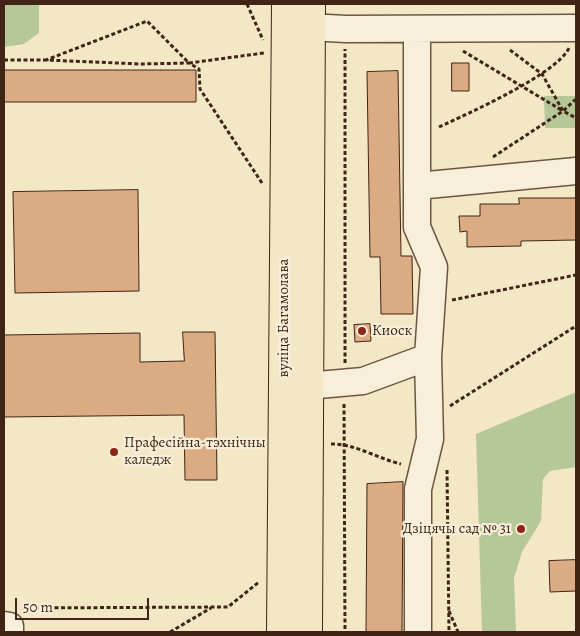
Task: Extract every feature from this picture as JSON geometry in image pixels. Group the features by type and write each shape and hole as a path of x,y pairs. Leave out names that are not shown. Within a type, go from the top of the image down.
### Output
{"main road":[{"name":"вуліца Багамолава","path":"298,15 296,386 308,632"},
{"name":"вуліца Багамолава","path":"281,632 296,386"}],"lane":[{"path":"298,15 346,29 481,28 574,34"},
{"path":"417,29 417,227 434,267 428,357 430,439 418,489 418,632"},
{"path":"417,186 576,171"},
{"path":"296,386 345,384 363,381 428,357"}],"path":[{"path":"4,60 141,64 190,63 268,53 247,4"},
{"path":"46,60 147,21 198,69 200,89 267,192"},
{"path":"481,28 542,74 563,112"},
{"path":"345,632 346,29"},
{"path":"417,136 467,114 542,74 566,54 574,34"},
{"path":"458,48 576,118"},
{"path":"488,160 563,112 576,98"},
{"path":"432,304 576,275"},
{"path":"429,419 576,326"},
{"path":"446,464 448,632"},
{"path":"9,622 228,607 265,578"},
{"path":"170,632 212,607"},
{"path":"448,611 458,632"}],"green space":[{"path":"4,4 39,4 39,33 24,44 4,47"},
{"path":"544,96 576,96 576,128 545,128"},
{"path":"576,392 576,467 550,471 543,479 541,521 522,552 514,578 516,632 482,632 476,434"}],"building":[{"path":"452,63 469,63 469,91 452,91"},
{"path":"4,70 196,70 196,102 4,102"},
{"path":"398,71 401,256 412,256 413,314 381,314 380,257 370,257 367,72"},
{"path":"138,190 139,291 15,293 13,192"},
{"path":"519,198 576,198 576,240 521,241 521,246 467,247 467,231 460,232 459,216 480,216 480,204 519,204"},
{"name":"Киоск","path":"370,324 371,341 355,342 354,325"},
{"path":"183,332 215,332 217,480 185,480 184,415 4,417 4,335 140,333 140,362 184,361"},
{"path":"403,482 402,632 366,632 367,484"},
{"path":"576,560 576,591 550,592 549,561"}],"place":[{"name":"Киоск","path":"362,331"},
{"name":"Прафесійна-тэхнічны каледж","path":"114,452"},
{"name":"Дзіцячы сад № 31","path":"521,529"}]}
